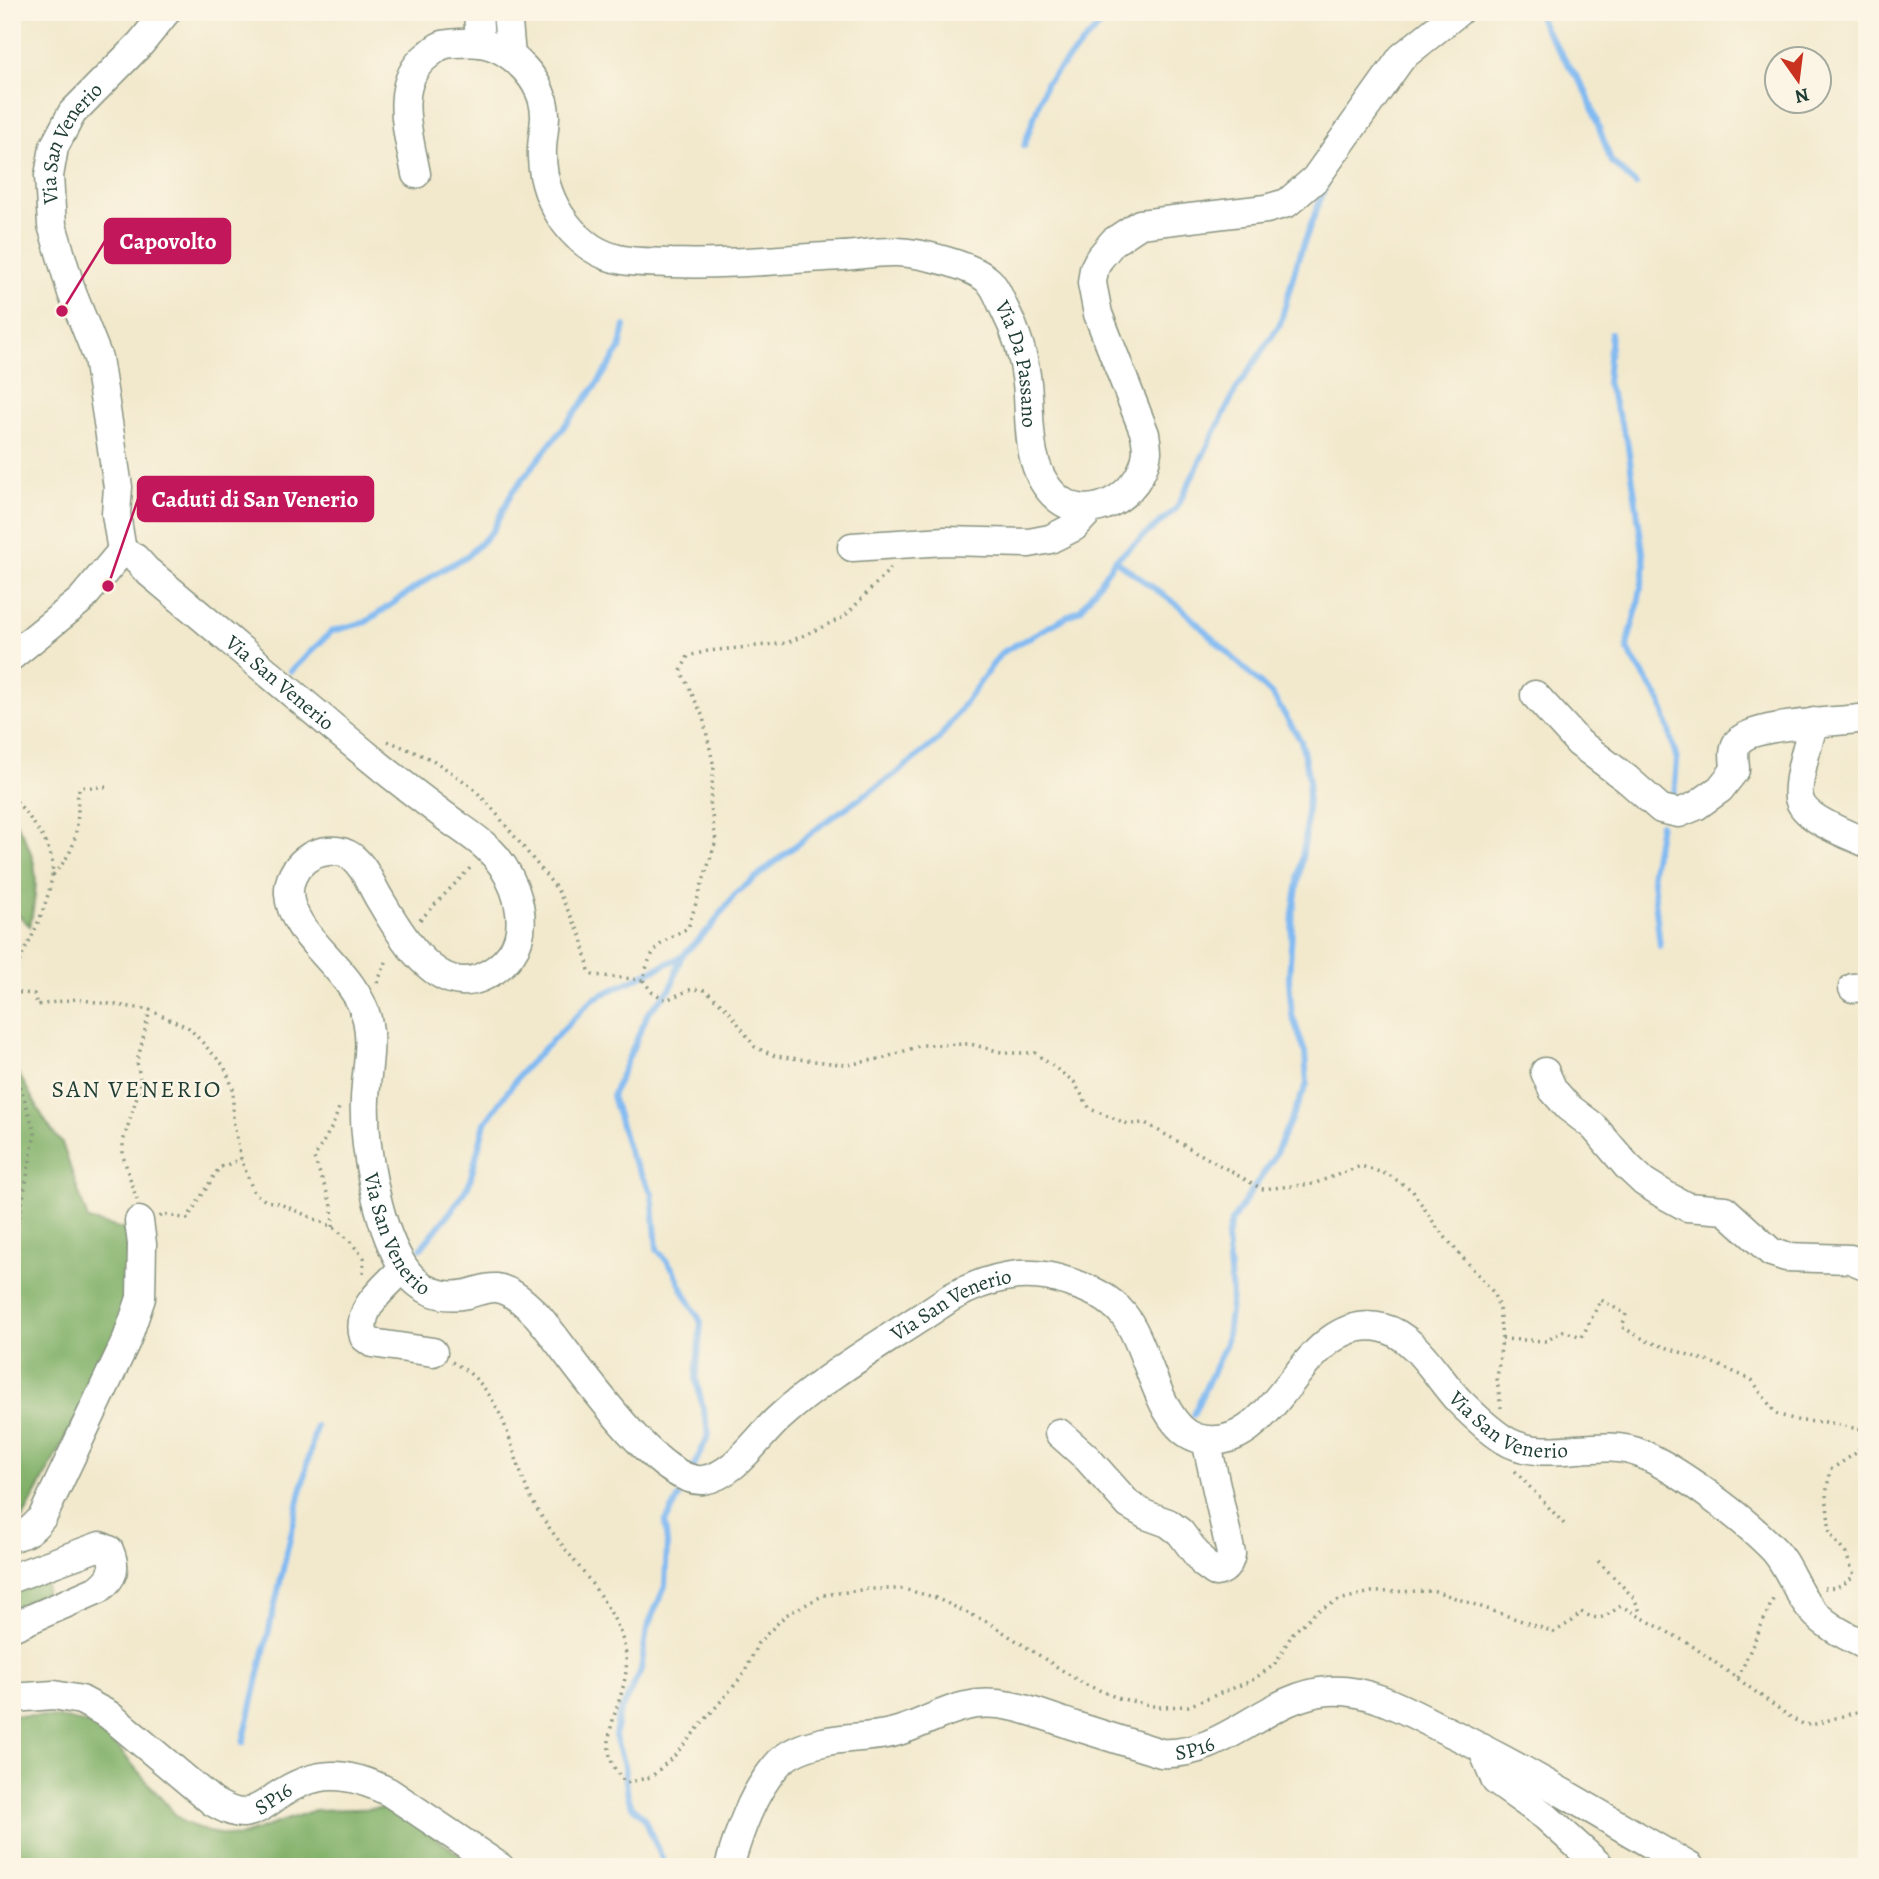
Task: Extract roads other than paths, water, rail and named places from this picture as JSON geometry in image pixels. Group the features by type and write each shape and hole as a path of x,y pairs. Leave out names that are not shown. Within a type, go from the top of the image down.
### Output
{"street":[{"name":"Via San Venerio","path":"166,12 141,43 72,113 54,147 49,176 52,225 72,293 98,358 118,486 116,514 122,551 135,558 303,704 412,792 489,848 512,881 521,912 521,930 512,952 499,967 473,981 460,982 424,963 354,859 344,853 321,852 300,863 291,879 289,896 298,923 349,982 366,1019 369,1042 365,1100 367,1146 385,1231 403,1268 416,1283 427,1291 442,1295 460,1296 493,1288 504,1290 520,1299 540,1319 614,1413 645,1447 679,1476 691,1480 712,1478 733,1465 780,1417 816,1388 950,1298 995,1278 1037,1274 1062,1279 1087,1288 1109,1301 1124,1315 1138,1339 1172,1418 1184,1431 1206,1440 1236,1435 1251,1426 1320,1348 1334,1337 1356,1328 1383,1328 1396,1333 1414,1348 1459,1401 1502,1438 1520,1448 1615,1448 1640,1453 1696,1486 1774,1550 1817,1616 1867,1646"},
{"path":"478,12 480,43"},
{"path":"508,12 511,56"},
{"path":"852,547 945,541 973,544 1029,543 1050,538 1074,527 1090,510 1105,507 1117,500 1132,485 1147,453 1145,434 1098,314 1092,283 1099,259 1113,242 1140,224 1266,209 1294,198 1315,179 1402,57 1458,12"},
{"name":"Via Da Passano","path":"415,174 406,117 405,87 417,63 443,44 480,43 511,56 535,81 545,112 541,159 550,198 568,228 593,249 621,260 718,264 898,252 959,264 990,282 1016,332 1027,380 1031,443 1039,471 1052,493 1068,505 1090,510"},
{"path":"12,656 81,600 122,551"},
{"path":"1535,695 1580,743 1661,809 1679,813 1696,806 1720,789 1735,770 1734,754 1738,743 1746,737 1803,722 1867,718"},
{"path":"1814,722 1805,757 1800,798 1805,810 1822,822 1867,843"},
{"path":"1545,1072 1553,1090 1568,1107 1593,1126 1635,1174 1665,1195 1687,1207 1725,1210 1770,1252 1786,1257 1850,1259 1867,1266"},
{"path":"12,1537 24,1535 35,1527 43,1516 127,1339 141,1298 142,1244 139,1221"},
{"path":"403,1268 369,1303 362,1330 372,1343 433,1352"},
{"path":"1059,1433 1087,1458 1129,1505 1146,1515 1168,1522 1180,1532 1214,1572 1227,1567 1231,1555 1206,1440"},
{"path":"12,1578 100,1546 109,1550 114,1560 114,1572 99,1589 12,1627"},
{"name":"SP16","path":"729,1867 741,1829 777,1765 805,1746 826,1741 886,1735 915,1727 967,1706 987,1704 1013,1706 1161,1753 1178,1754 1198,1749 1235,1732 1271,1710 1302,1696 1328,1691 1370,1696 1399,1707 1482,1748 1690,1867"},
{"name":"SP16","path":"12,1698 54,1695 81,1700 109,1715 213,1802 232,1811 244,1813 258,1809 294,1784 330,1774 372,1783 500,1867"},
{"path":"1482,1748 1496,1781 1545,1816 1601,1867"}],"waterway":[{"path":"1024,146 1046,83 1112,12"},
{"path":"1537,12 1545,29 1586,91 1611,161 1636,185"},
{"path":"421,1248 456,1205 469,1184 485,1123 523,1070 593,999 681,957 711,927 735,894 825,822 897,773 938,740 1001,653 1081,609 1115,560 1176,509 1236,390 1280,324 1298,259 1326,184"},
{"path":"291,671 332,631 366,622 438,572 467,556 492,532 511,494 595,387 620,349 625,326"},
{"path":"1611,333 1607,383 1627,440 1645,566 1627,646 1661,702 1677,760 1674,797"},
{"path":"1115,560 1180,607 1273,696 1301,741 1309,779 1305,840 1293,912 1289,979 1292,1015 1305,1052 1307,1084 1273,1159 1231,1222 1227,1238 1232,1296 1226,1343 1193,1415"},
{"path":"1660,824 1652,871 1660,946"},
{"path":"681,957 671,988 648,1013 612,1096 630,1155 652,1193 657,1249 673,1269 701,1322 696,1379 709,1434 693,1468"},
{"path":"243,1743 316,1426"},
{"path":"666,1867 644,1818 632,1806 628,1797 624,1766 615,1736 618,1717 641,1670 647,1628 665,1586 665,1523 679,1497"}],"place":[{"name":"Capovolto","path":"62,311"},
{"name":"Caduti di San Venerio","path":"108,586"}],"district":[{"name":"SAN VENERIO","path":"137,1089"}]}
